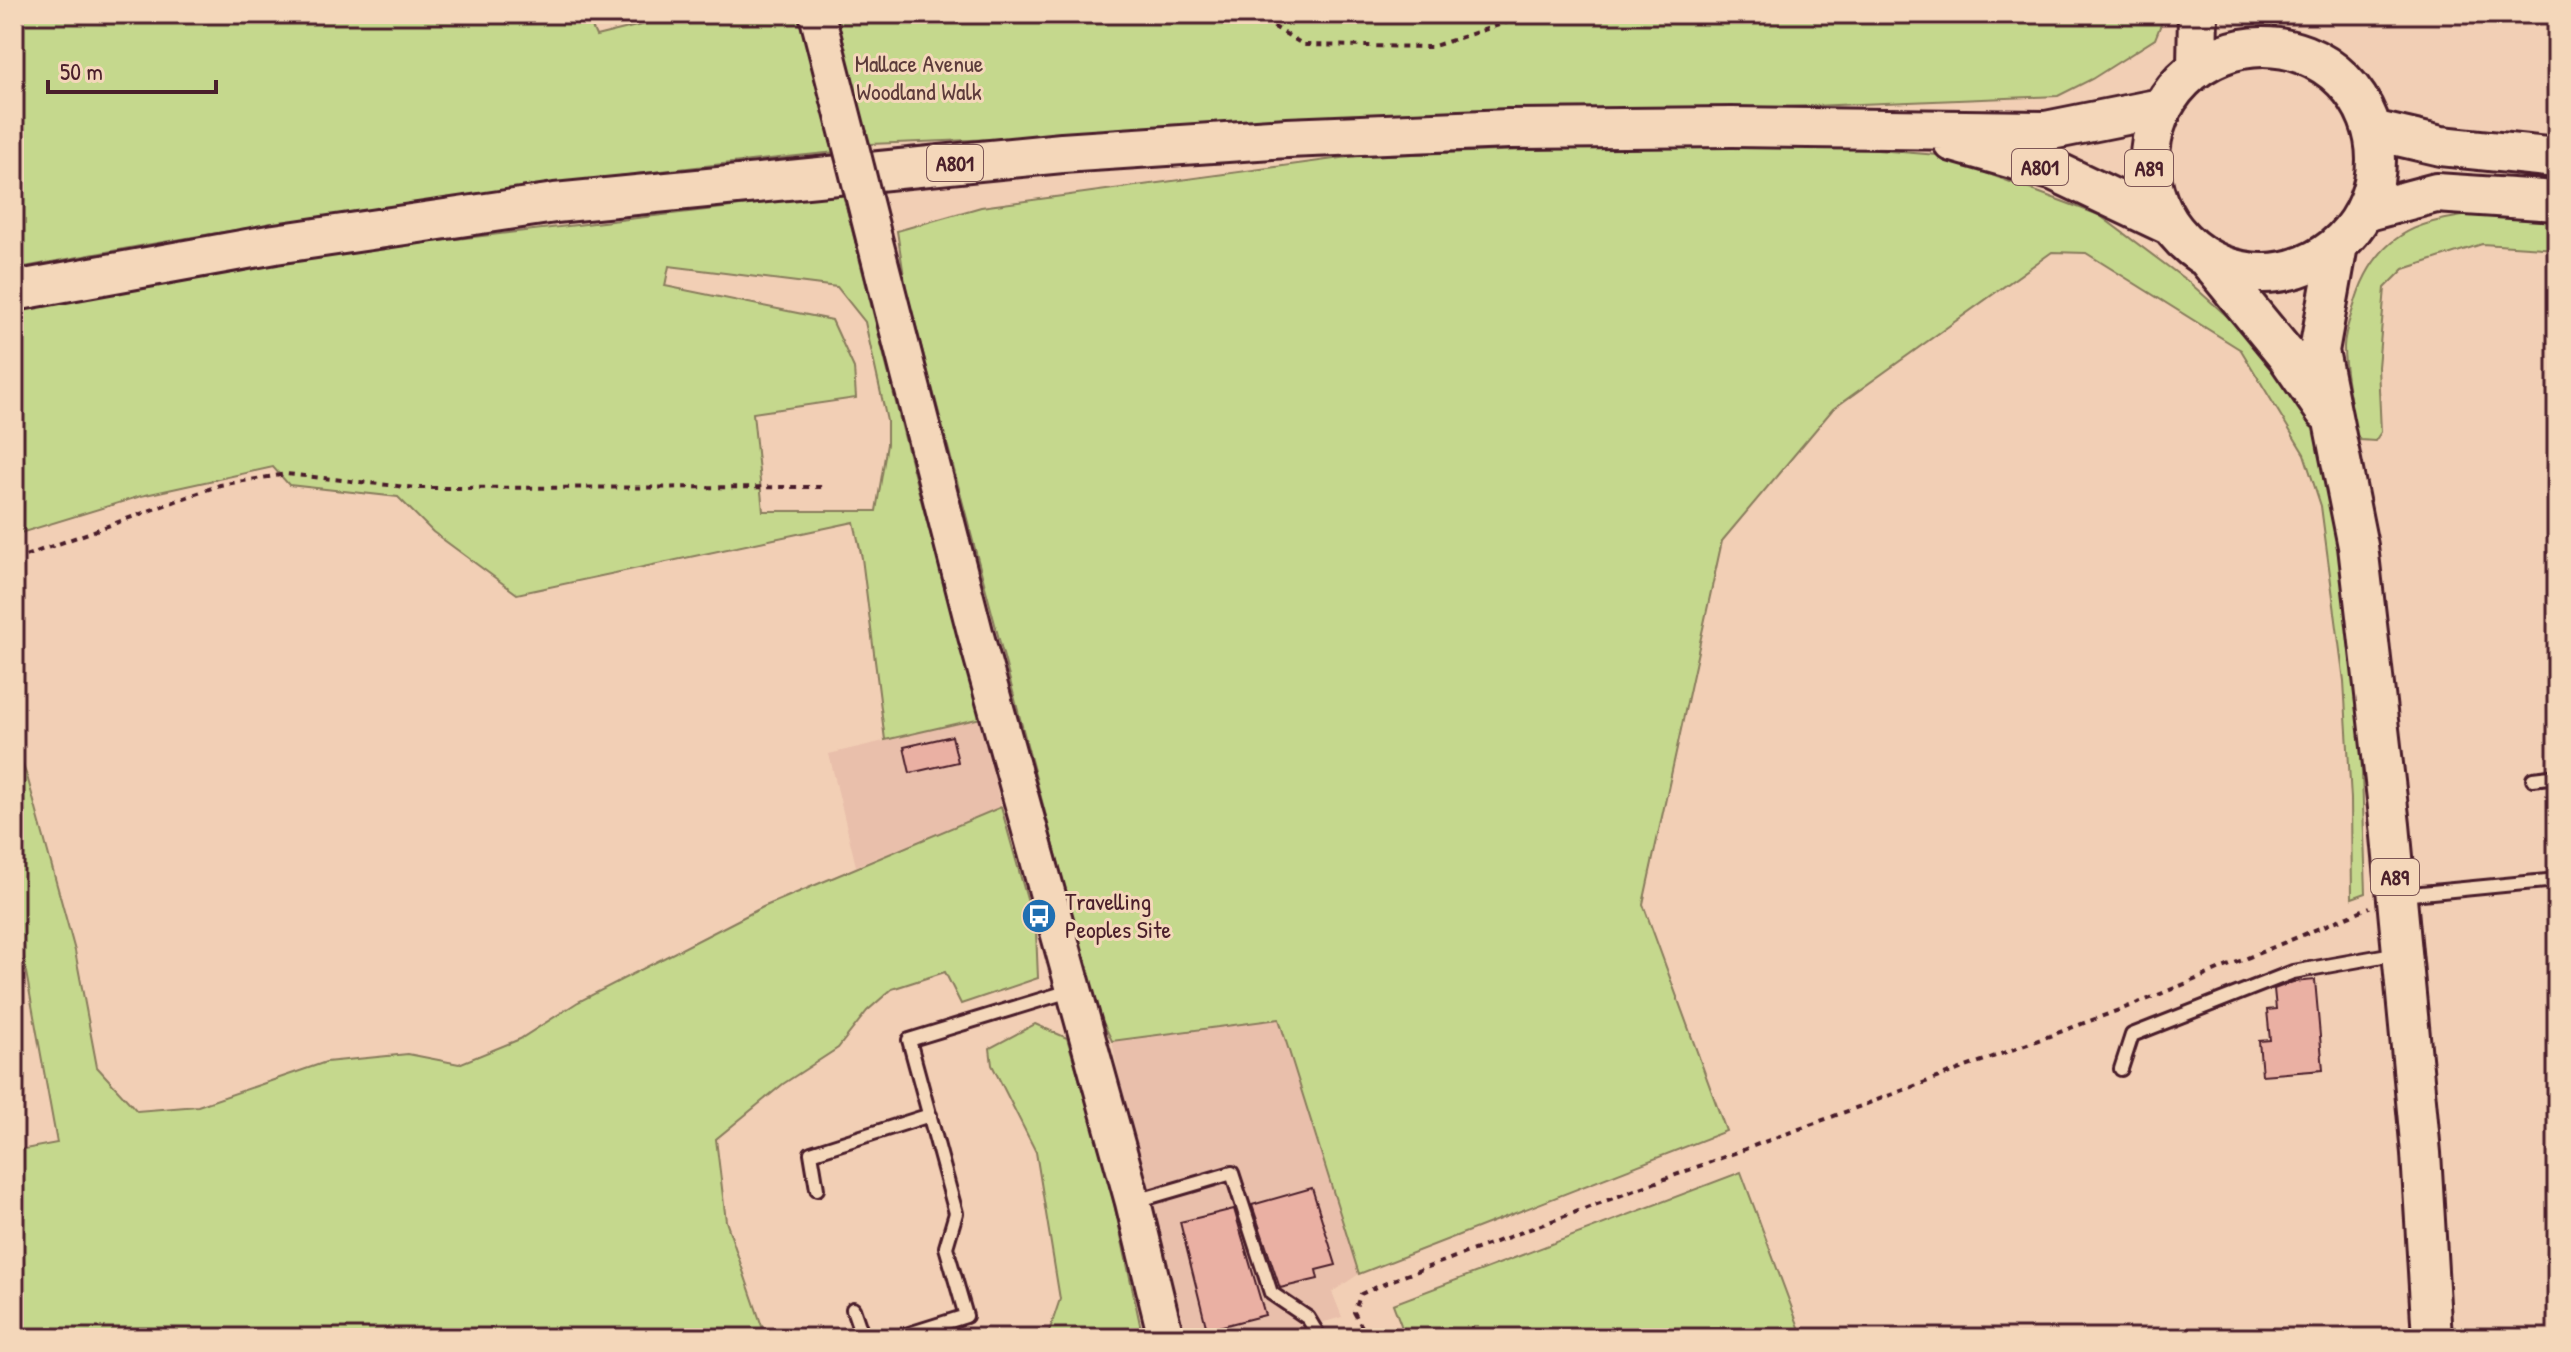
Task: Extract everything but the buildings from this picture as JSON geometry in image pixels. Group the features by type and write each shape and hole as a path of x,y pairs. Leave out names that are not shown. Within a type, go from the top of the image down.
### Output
{"main road":[{"path":"817,14 980,650 1133,1202 1166,1338"},
{"path":"2197,66 2198,14"},
{"name":"A89","path":"2264,14 2294,50"},
{"name":"A89","path":"2209,261 2233,270 2272,274 2305,266 2338,245 2364,212 2376,169 2372,130 2351,89 2322,63 2294,50 2272,46 2233,50 2197,66 2161,108 2149,165 2152,189 2169,225 2209,261 2287,356 2331,420"},
{"name":"A801","path":"14,291 275,244 555,203 1062,153 1287,138 1509,129 2046,131 2161,108"},
{"name":"A801","path":"1904,129 2055,171 2169,225"},
{"path":"2372,130 2441,146 2557,158"},
{"path":"2364,212 2436,193 2557,201"},
{"name":"A89","path":"2338,245 2319,351 2358,546 2397,896 2421,1153 2432,1338"}],"lane":[{"path":"2533,779 2557,776"},
{"path":"2397,896 2557,880"},
{"path":"2121,1069 2132,1035 2293,972 2402,952"},
{"path":"896,1338 966,1316 946,1247 956,1213 909,1040 1073,990"},
{"path":"817,1189 811,1153 930,1115"},
{"path":"1133,1202 1232,1173 1271,1293 1308,1318 1320,1338"},
{"path":"853,1309 863,1338"}],"path":[{"path":"1253,14 1304,45 1431,47 1533,14"},
{"path":"14,560 220,485 286,474 416,488 826,487"},
{"path":"1368,1338 1354,1312 1361,1294 1393,1280 2146,1000 2397,896"}],"shaded area":[{"path":"981,718 1001,807 856,866 829,754"},
{"path":"1279,1018 1359,1274 1332,1292 1342,1317 1268,1338 1177,1338 1112,1041"}],"green space":[{"path":"14,14 586,14 596,36 685,14 798,14 836,152 424,202 218,233 14,269"},
{"name":"Mallace Avenue Woodland Walk","path":"824,14 2165,14 2155,39 2092,79 2058,96 870,144"},
{"path":"1618,147 1841,147 1938,155 2099,215 2190,283 2277,361 2315,416 2334,483 2361,745 2366,893 2352,898 2351,799 2344,681 2321,506 2304,454 2241,350 2086,253 2052,252 1833,409 1722,541 1643,904 1726,1131 1359,1274 1279,1019 1112,1041 1098,1012 906,289 897,231 981,207 1356,156"},
{"path":"843,194 915,478 981,718 885,740 862,558 854,522 517,594 433,532 398,497 289,485 273,467 141,496 14,535 14,308 370,249","holes":["669,266 837,287 865,322 887,421 887,444 876,511 763,511 753,413 856,398 854,368 832,320 665,286"]},
{"path":"2518,211 2557,215 2557,249 2482,244 2404,269 2385,288 2378,367 2381,432 2375,441 2360,440 2355,432 2344,347 2348,323 2367,272 2382,252 2399,237 2419,226 2465,216"},
{"path":"14,744 27,776 75,951 97,1067 137,1111 198,1106 326,1062 408,1054 459,1064 520,1039 578,1002 763,907 1001,807 1036,931 1038,978 961,1004 945,972 892,989 867,1011 838,1048 783,1084 716,1139 726,1221 766,1338 14,1338 14,1151 57,1143 14,906"},
{"path":"1035,1024 1067,1038 1107,1171 1143,1338 1047,1338 1060,1299 1036,1152 992,1065 990,1048"},
{"path":"1741,1172 1803,1338 1406,1338 1393,1304"}],"place":[{"name":"Travelling Peoples Site","path":"1039,916"}]}
